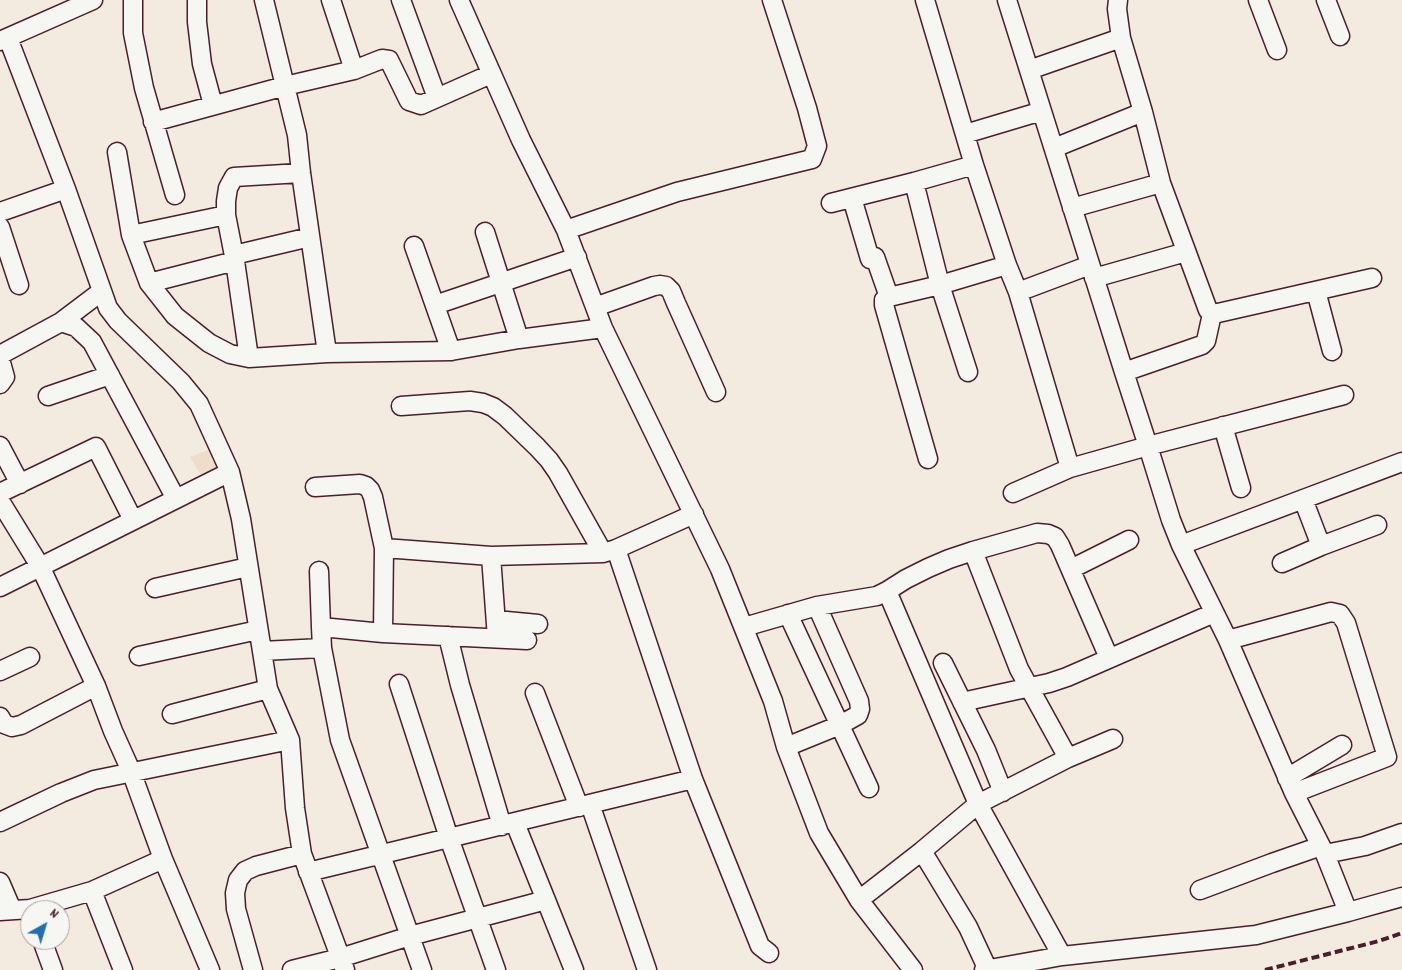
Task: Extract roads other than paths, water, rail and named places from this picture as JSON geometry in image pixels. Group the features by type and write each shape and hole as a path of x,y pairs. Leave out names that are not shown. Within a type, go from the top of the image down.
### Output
{"street":[{"path":"93,0 4,40 66,189 108,308 118,321 181,382 199,404 230,472 241,519 268,689 290,740 295,808 302,854 342,964"},
{"path":"133,0 132,33 153,122 175,195"},
{"path":"197,0 197,22 202,64 213,105"},
{"path":"264,0 297,135 327,353"},
{"path":"330,0 354,70"},
{"path":"401,0 437,98"},
{"path":"459,0 521,140 566,230 603,328 720,569 773,701 786,747 819,833 859,900 913,970"},
{"path":"566,230 677,192 812,159 818,146 772,0"},
{"path":"925,0 964,134 1007,265 1018,292 1070,468"},
{"path":"1007,0 1171,520 1181,545 1228,640 1291,786 1323,850 1348,912"},
{"path":"1118,0 1117,9 1121,38 1143,112 1161,183 1205,303 1212,314"},
{"path":"1258,0 1277,50"},
{"path":"1326,0 1340,36"},
{"path":"1029,70 1121,38"},
{"path":"153,122 285,86 354,70 382,59 389,60 408,101 421,105 491,74"},
{"path":"964,134 1042,111"},
{"path":"1054,148 1143,112"},
{"path":"117,152 131,235 149,283 175,316 209,343 230,354 249,358 327,353 451,350 603,328"},
{"path":"831,203 974,165"},
{"path":"249,358 226,215 228,188 234,176 301,173"},
{"path":"914,182 940,285 968,372"},
{"path":"1072,208 1161,183"},
{"path":"0,212 66,189"},
{"path":"852,198 872,258 890,297"},
{"path":"131,235 226,215"},
{"path":"0,226 19,285"},
{"path":"485,232 519,339"},
{"path":"149,283 310,237"},
{"path":"414,246 451,350"},
{"path":"1018,292 1092,271 1186,252"},
{"path":"435,305 577,257"},
{"path":"928,459 884,300 1007,265"},
{"path":"1212,314 1372,278"},
{"path":"595,306 654,286 666,286 676,302 716,392"},
{"path":"0,355 62,322 102,291"},
{"path":"1316,291 1332,351"},
{"path":"1124,372 1202,345 1206,341 1212,314"},
{"path":"62,322 76,327 92,342 176,499"},
{"path":"0,359 5,377 0,384"},
{"path":"48,396 110,375"},
{"path":"1013,493 1070,468 1344,395"},
{"path":"401,406 470,401 493,407 538,447 558,473 610,551 693,779 760,946 769,953"},
{"path":"1223,426 1241,488"},
{"path":"0,446 20,484"},
{"path":"0,493 96,447 133,520"},
{"path":"1181,545 1402,462"},
{"path":"0,587 230,472"},
{"path":"315,487 360,484 370,490 384,548 383,634"},
{"path":"1303,499 1321,546"},
{"path":"0,501 40,566 96,686 131,771 163,859 210,970"},
{"path":"384,548 491,556 610,551 694,514"},
{"path":"1282,563 1321,546 1377,526"},
{"path":"744,627 817,606 877,596 928,568 973,551 1037,534 1048,534 1055,537 1060,545 1109,658"},
{"path":"1071,570 1129,540"},
{"path":"973,551 1020,669 1068,758"},
{"path":"491,556 497,638"},
{"path":"154,588 248,567"},
{"path":"319,571 322,648 340,740 422,970"},
{"path":"887,591 978,804 1062,956"},
{"path":"786,747 840,726 858,715 860,709 859,701 817,606"},
{"path":"1228,640 1331,612 1340,614 1346,623 1394,756 1291,786"},
{"path":"962,702 1067,677 1214,613"},
{"path":"788,614 869,788"},
{"path":"496,620 538,624"},
{"path":"321,627 383,634 527,640"},
{"path":"138,656 258,630"},
{"path":"448,636 460,684 508,824 546,900 574,970"},
{"path":"262,651 322,648"},
{"path":"0,671 30,657"},
{"path":"943,663 986,750 1003,792"},
{"path":"399,684 449,838 496,970"},
{"path":"0,717 4,724 12,727 21,725 96,686"},
{"path":"172,714 268,689"},
{"path":"535,693 585,806 647,970"},
{"path":"859,900 978,804 1068,758 1113,739"},
{"path":"0,822 61,793 94,780 290,740"},
{"path":"1291,786 1342,745"},
{"path":"308,872 693,779"},
{"path":"1200,890 1272,863 1323,850 1365,846 1402,833"},
{"path":"922,850 968,927 987,970 1062,956 1256,934 1402,898"},
{"path":"253,970 236,910 235,892 238,880 246,871 256,866 302,854"},
{"path":"63,900 92,891 163,859"},
{"path":"0,882 6,910 20,910"},
{"path":"92,891 124,970"},
{"path":"292,970 342,964 410,936 546,900"},
{"path":"46,950 54,970"}],"railway":[{"path":"1265,970 1379,941 1402,933"}]}
